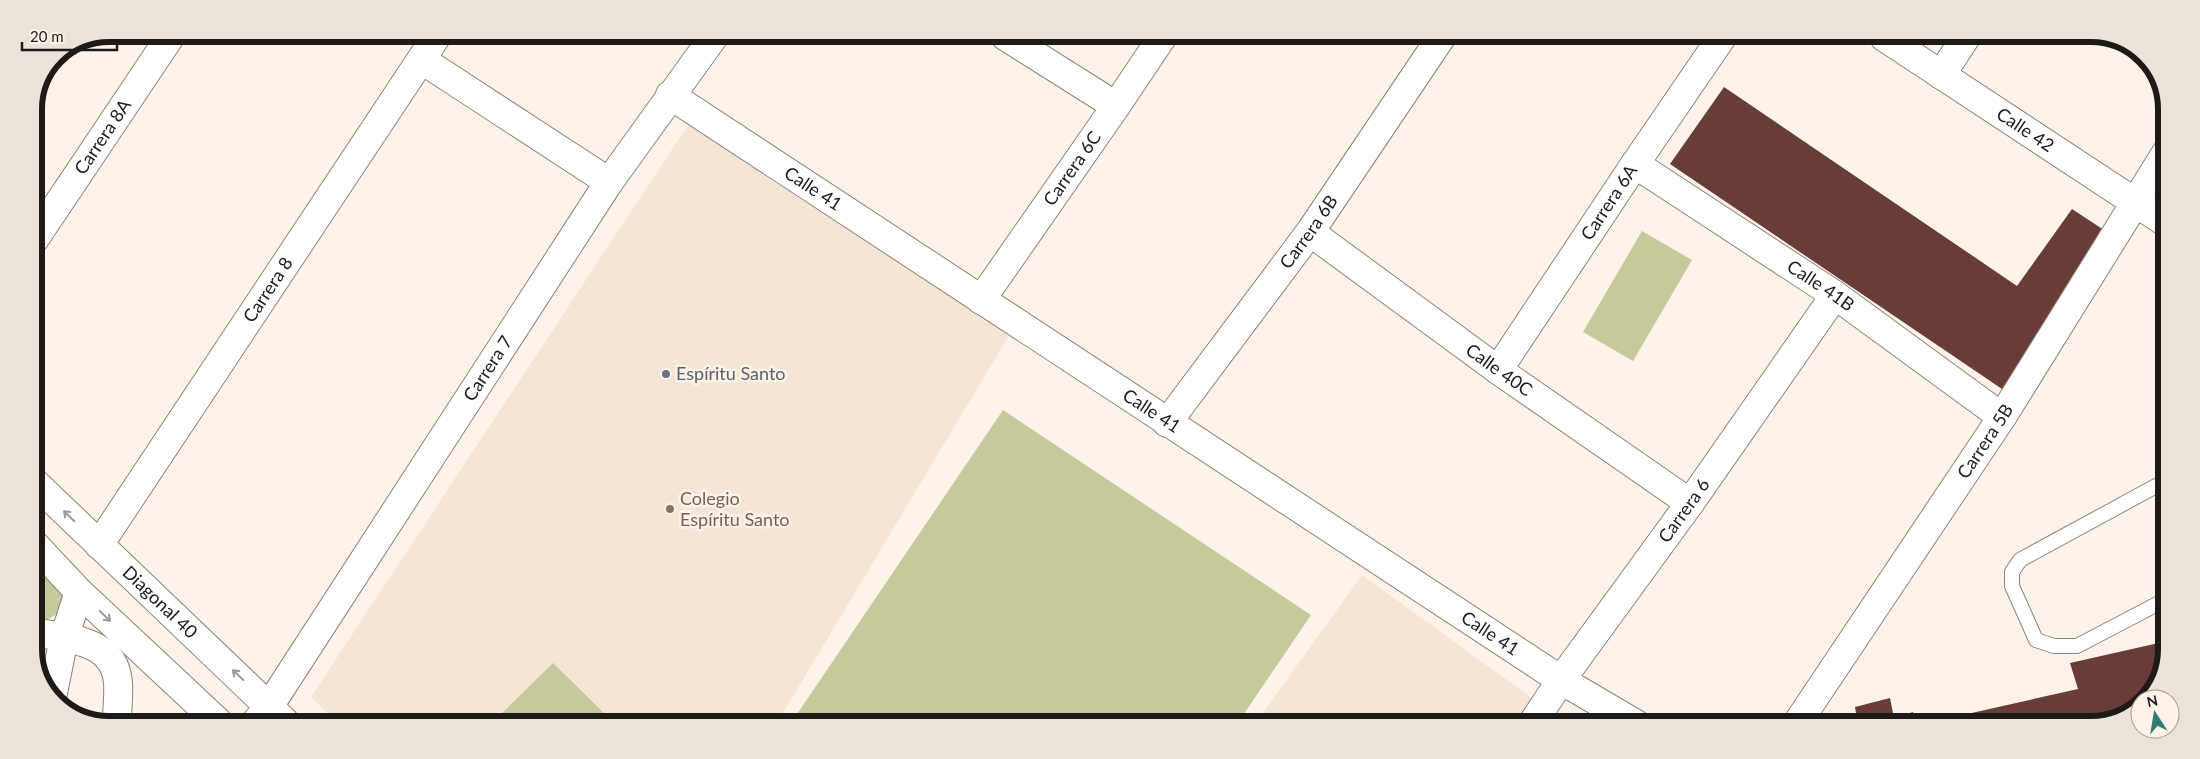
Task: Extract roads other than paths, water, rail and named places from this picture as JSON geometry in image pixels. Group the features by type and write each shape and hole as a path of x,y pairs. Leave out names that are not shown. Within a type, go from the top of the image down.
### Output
{"street":[{"name":"Carrera 8A","path":"43,227 166,43"},
{"name":"Carrera 8","path":"99,545 432,43"},
{"name":"Carrera 7","path":"270,716 609,182 709,43"},
{"path":"1016,43 1116,106"},
{"name":"Carrera 6C","path":"981,300 1158,43"},
{"name":"Carrera 6B","path":"1168,423 1310,232 1437,43"},
{"name":"Carrera 6A","path":"1498,370 1634,164 1718,43"},
{"name":"Calle 42","path":"1893,43 2157,217"},
{"path":"1941,75 1962,43"},
{"path":"422,60 609,182"},
{"name":"Calle 41","path":"670,95 1561,680 1622,716"},
{"name":"Calle 41B","path":"1634,164 1836,295 2002,417"},
{"name":"Carrera 5B","path":"1802,716 2002,417 2157,168"},
{"name":"Calle 40C","path":"1310,232 1498,370 1690,503"},
{"name":"Carrera 6","path":"1537,716 1836,295"},
{"name":"Diagonal 40","path":"43,491 270,716"},
{"path":"43,553 80,592 212,716"},
{"path":"54,687 64,638 80,592"},
{"path":"43,634 95,646 111,658 118,681 117,716"}],"lane":[{"path":"2158,486 2020,560 2012,572 2012,586 2036,640 2054,646 2077,646 2158,604"}],"place":[{"name":"Espíritu Santo","path":"666,374"},
{"name":"Colegio Espíritu Santo","path":"670,509"}]}
